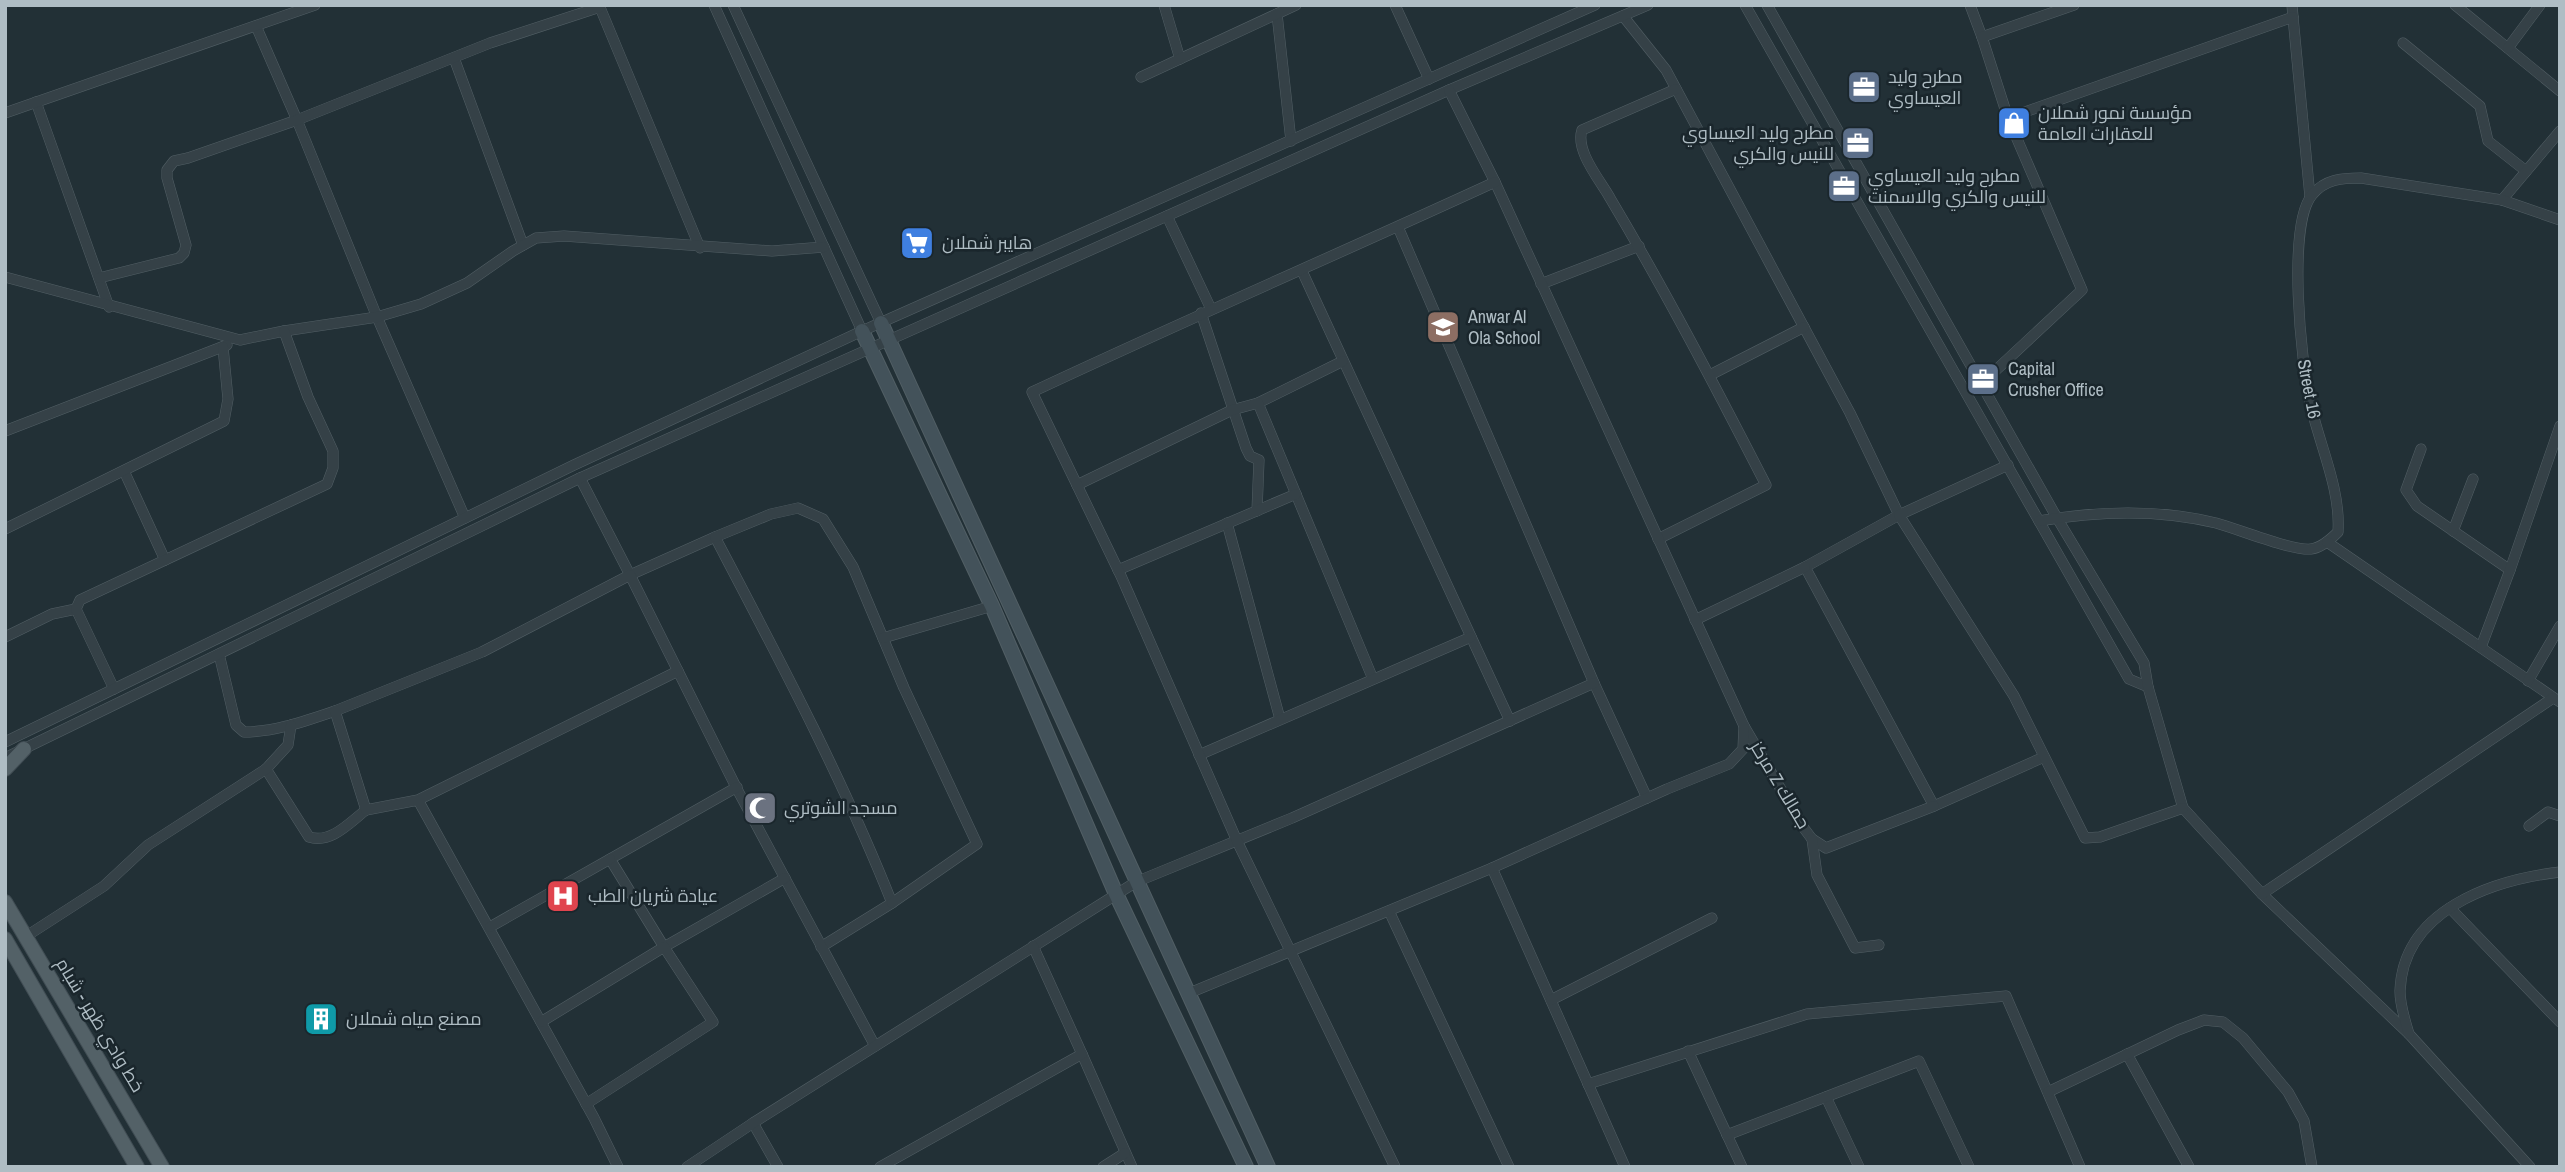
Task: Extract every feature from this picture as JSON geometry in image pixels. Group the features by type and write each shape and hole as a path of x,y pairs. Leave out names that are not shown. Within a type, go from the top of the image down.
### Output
{"main road":[{"path":"5,769 24,750"},
{"name":"خط وادي ظهر - شبام","path":"5,902 162,1167"},
{"path":"5,939 137,1167"}],"street":[{"path":"5,113 315,5"},
{"path":"714,5 870,350 992,606 1116,894 1246,1167"},
{"path":"733,5 1268,1167"},
{"path":"1164,5 1180,59"},
{"path":"1141,77 1296,5"},
{"path":"1395,5 1429,79"},
{"path":"5,742 465,518 862,331 1595,5"},
{"path":"5,758 580,478 1449,90 1648,5"},
{"path":"1745,5 2129,679 2148,687"},
{"path":"1768,5 1981,384 2144,663 2148,687 2183,808 2262,894 2409,1034 2530,1167"},
{"path":"1970,5 2008,118 2082,290 1981,384"},
{"path":"1982,37 2074,5"},
{"name":"Street 16","path":"2292,5 2310,197 2303,216 2299,255 2298,329 2310,401 2339,513 2338,532 2327,542"},
{"path":"2455,5 2560,91"},
{"path":"2508,48 2540,5"},
{"path":"99,278 179,258 184,253 186,245 167,178 169,164 297,120 454,58 599,6 700,248"},
{"path":"1278,14 1291,141"},
{"path":"1623,16 1666,70 1850,413 1899,515 2014,695 2085,838 2100,837 2183,808"},
{"path":"2008,118 2293,17"},
{"path":"256,26 376,317 465,518"},
{"path":"2403,43 2480,106 2488,141 2526,171"},
{"path":"454,58 523,246"},
{"path":"1658,539 1766,485 1639,246 1585,154 1580,136 1582,131 1676,89"},
{"name":"مركز Z جمالك","path":"1449,90 1495,182 1744,726 1812,839 1826,848 1934,806"},
{"path":"36,102 109,307"},
{"path":"2502,200 2560,131"},
{"path":"2310,197 2322,185 2340,178 2361,178 2502,200 2560,220"},
{"path":"1395,1167 1237,841 1118,570 1032,392 1495,182"},
{"path":"1167,216 1206,311 1232,410 1250,456 1259,460 1257,511"},
{"path":"1398,227 1594,683 1647,798"},
{"path":"5,430 240,340 376,317 421,304 467,283 536,238 564,236 700,248 772,251 824,247"},
{"path":"1541,284 1639,246"},
{"path":"1302,271 1510,721"},
{"path":"5,277 240,340"},
{"path":"1710,376 1804,327"},
{"path":"114,689 76,609 80,600 327,484 333,468 333,451 308,397 284,331"},
{"path":"5,529 224,421 228,399 223,347"},
{"path":"1077,485 1232,410 1258,403 1343,361"},
{"path":"1258,403 1373,679"},
{"path":"2481,646 2560,426"},
{"path":"2421,449 2406,490 2417,506 2510,570"},
{"path":"1695,620 1805,567 1899,515 2008,465"},
{"path":"124,471 165,560"},
{"path":"580,478 737,787 874,1046"},
{"path":"2453,531 2473,479"},
{"path":"1118,570 1296,494"},
{"path":"219,654 236,725 244,732 259,732 335,711 482,652 631,575 771,514 798,508 823,520 853,567 977,844 892,903 821,947"},
{"path":"2039,521 2090,513 2147,513 2188,517 2311,549 2327,542 2557,700 2262,894"},
{"path":"1227,523 1280,719"},
{"path":"715,537 794,688 874,858 892,903"},
{"path":"1805,567 1934,806 2044,757"},
{"path":"883,638 992,606"},
{"path":"5,637 52,614 76,609"},
{"path":"2528,681 2560,626"},
{"path":"1199,755 1471,637"},
{"path":"266,769 309,837 331,837 366,810 418,800 678,671"},
{"path":"687,1167 752,1123 1136,882 1237,841 1594,683"},
{"path":"335,711 366,810"},
{"path":"25,937 104,886 148,845 266,769 288,745 290,725"},
{"path":"1187,994 1492,868 1647,798 1729,765 1743,749 1744,726"},
{"path":"490,928 737,787"},
{"path":"418,800 618,1167"},
{"path":"2529,826 2548,812 2560,816"},
{"path":"1812,839 1817,875 1856,948 1879,945"},
{"path":"586,1104 713,1022 610,859"},
{"path":"1492,868 1625,1167"},
{"path":"2409,1034 2400,993 2407,957 2422,932 2450,908 2487,888 2536,875 2559,874"},
{"path":"541,1022 785,878"},
{"path":"2450,908 2560,1022"},
{"path":"1389,911 1509,1167"},
{"path":"1551,1000 1712,918"},
{"path":"1033,946 1132,1167"},
{"path":"1588,1084 1807,1014 2006,996 2080,1167"},
{"path":"2048,1092 2178,1030 2204,1020 2223,1022 2243,1038 2288,1093 2304,1121 2312,1167"},
{"path":"1688,1051 1742,1167"},
{"path":"880,1167 1082,1054"},
{"path":"2127,1054 2189,1167"},
{"path":"1727,1135 1919,1061 1969,1167"},
{"path":"1826,1097 1859,1167"},
{"path":"752,1123 778,1167"},
{"path":"1103,1167 1125,1153"}],"place":[{"name":"مطرح وليد العيساوي","path":"1864,87"},
{"name":"مؤسسة نمور شملان للعقارات العامة","path":"2014,123"},
{"name":"مطرح وليد العيساوي للنيس والكري","path":"1858,143"},
{"name":"مطرح وليد العيساوي للنيس والكري والاسمنت","path":"1844,186"},
{"name":"هايبر شملان","path":"917,243"},
{"name":"Anwar Al Ola School","path":"1443,327"},
{"name":"Capital Crusher Office","path":"1983,379"},
{"name":"مسجد الشوتري","path":"760,808"},
{"name":"عيادة شريان الطب","path":"563,896"},
{"name":"مصنع مياه شملان","path":"321,1019"}]}
